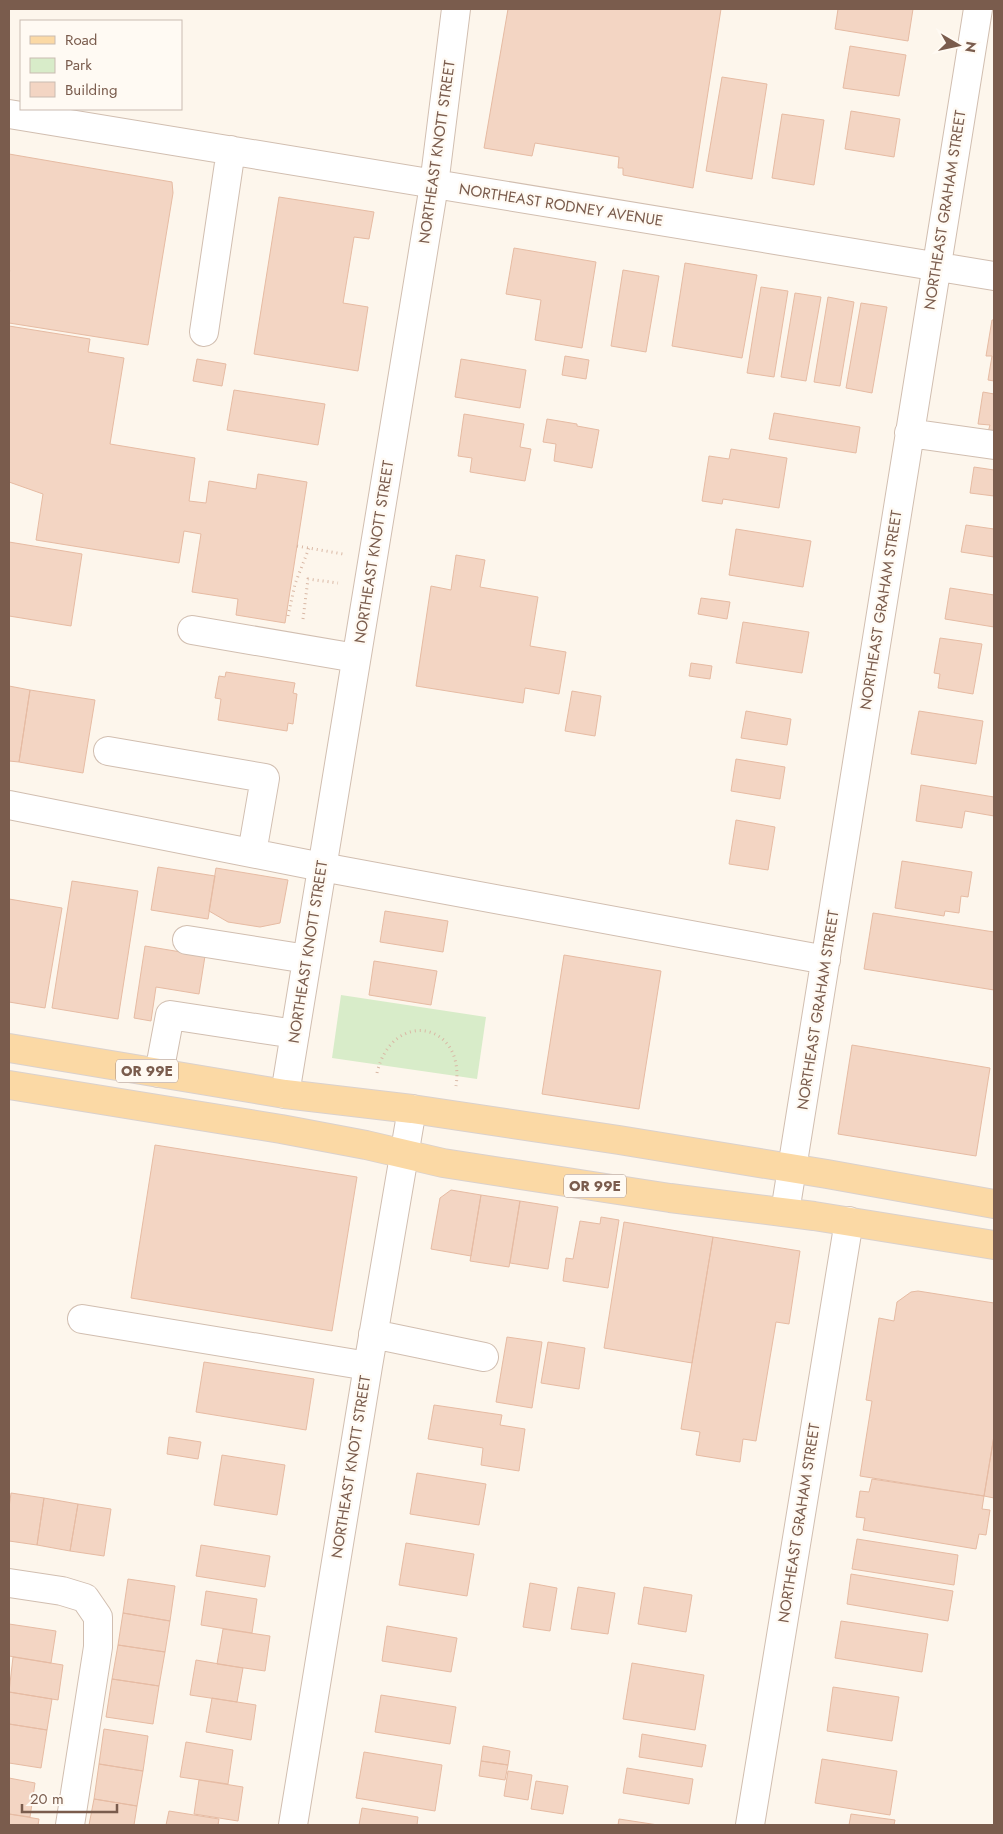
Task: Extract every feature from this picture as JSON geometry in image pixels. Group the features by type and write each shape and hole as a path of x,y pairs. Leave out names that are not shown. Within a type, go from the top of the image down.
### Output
{"main road":[{"name":"OR 99E","path":"9,1048 285,1094 412,1109 792,1169 994,1204"},
{"name":"OR 99E","path":"9,1085 281,1129 443,1163 670,1198 848,1221 994,1245"}],"street":[{"name":"NORTHEAST KNOTT STREET","path":"285,1094 434,185 456,9"},
{"name":"NORTHEAST GRAHAM STREET","path":"785,1212 978,9"},
{"name":"NORTHEAST RODNEY AVENUE","path":"9,114 994,276"},
{"path":"204,332 231,150"},
{"path":"909,433 994,445"},
{"path":"192,630 356,658"},
{"path":"108,751 265,778 252,853"},
{"path":"9,805 322,867 826,960"},
{"path":"187,940 307,959"},
{"path":"159,1073 170,1015 295,1034"},
{"name":"NORTHEAST KNOTT STREET","path":"293,1825 373,1334 412,1109"},
{"name":"NORTHEAST GRAHAM STREET","path":"750,1825 848,1221"},
{"path":"82,1319 368,1366"},
{"path":"373,1334 484,1357"},
{"path":"9,1583 62,1591 85,1598 98,1617 98,1647 70,1825"}],"path":[{"path":"297,546 337,553"},
{"path":"288,618 294,584 309,548"},
{"path":"302,620 308,579 368,588"},
{"path":"376,1073 380,1059 395,1040 406,1032 423,1030 432,1032 451,1047 458,1064 456,1086"}],"green space":[{"path":"341,995 486,1017 477,1079 332,1058"}],"building":[{"path":"508,9 721,9 693,188 623,175 623,168 618,168 619,157 535,143 532,156 484,148"},
{"path":"838,9 913,9 908,41 835,29"},
{"path":"850,46 906,55 899,96 843,88"},
{"path":"722,77 767,84 752,179 706,171"},
{"path":"851,111 900,119 894,157 845,149"},
{"path":"782,114 824,120 814,185 772,178"},
{"path":"9,154 172,182 173,193 148,345 9,323"},
{"path":"279,197 374,212 369,239 354,237 343,303 368,307 358,371 254,354"},
{"path":"514,248 596,262 582,348 535,340 541,300 506,294"},
{"path":"685,263 757,275 742,358 672,346"},
{"path":"623,270 659,276 646,352 611,346"},
{"path":"761,287 788,291 774,377 747,373"},
{"path":"795,293 821,297 806,381 781,377"},
{"path":"828,297 854,302 840,386 814,382"},
{"path":"861,303 887,307 872,393 846,388"},
{"path":"992,320 994,320 994,381 988,380 992,356 986,356"},
{"path":"9,326 90,339 88,352 124,358 110,444 195,458 189,501 206,503 209,481 256,489 258,474 307,482 285,623 236,615 238,599 192,592 201,534 184,531 179,563 36,540 43,494 9,482"},
{"path":"565,356 589,360 586,379 562,375"},
{"path":"197,359 226,364 222,386 193,381"},
{"path":"461,359 526,370 520,408 455,397"},
{"path":"234,390 325,404 318,445 227,430"},
{"path":"983,392 994,394 994,433 988,432 990,425 978,424"},
{"path":"774,413 860,427 856,453 769,439"},
{"path":"464,414 524,424 520,447 531,449 525,481 470,472 472,458 458,456"},
{"path":"547,419 599,430 592,468 554,461 556,444 543,442"},
{"path":"731,449 787,458 779,508 723,499 722,504 702,501 709,456 729,459"},
{"path":"974,467 994,470 994,496 970,493"},
{"path":"966,525 994,529 994,557 961,552"},
{"path":"736,529 811,541 803,587 729,575"},
{"path":"9,542 82,554 71,626 9,616"},
{"path":"456,555 485,560 480,587 538,597 530,646 566,652 559,694 525,688 523,703 416,686 431,586 451,590"},
{"path":"950,588 994,595 994,627 945,619"},
{"path":"701,598 730,602 727,619 698,614"},
{"path":"743,622 809,632 802,673 736,663"},
{"path":"940,638 982,644 973,694 938,688 940,674 934,673"},
{"path":"691,663 712,666 710,679 689,676"},
{"path":"226,672 295,683 293,693 297,694 293,724 288,723 287,731 218,720 221,699 215,698 219,676 225,677"},
{"path":"9,686 30,690 19,762 9,761"},
{"path":"30,690 95,700 83,773 19,762"},
{"path":"572,691 601,696 595,736 565,731"},
{"path":"746,711 791,719 787,745 741,738"},
{"path":"919,711 983,721 976,764 911,754"},
{"path":"736,759 785,767 780,799 731,791"},
{"path":"921,785 994,797 994,816 965,811 962,828 916,821"},
{"path":"736,820 775,827 768,870 729,864"},
{"path":"902,861 972,872 968,897 961,896 959,913 945,911 944,916 895,908"},
{"path":"158,867 215,876 208,919 151,910"},
{"path":"216,868 288,880 280,923 260,927 228,922 209,911"},
{"path":"72,881 138,891 118,1019 52,1008"},
{"path":"9,899 62,908 45,1008 9,1002"},
{"path":"385,911 448,921 443,952 380,942"},
{"path":"873,913 994,932 994,990 864,969"},
{"path":"145,946 205,956 199,994 156,987 151,1021 134,1018"},
{"path":"564,955 661,971 639,1109 542,1094"},
{"path":"374,961 437,971 431,1005 369,995"},
{"path":"852,1045 990,1068 976,1156 838,1134"},
{"path":"155,1145 357,1177 332,1331 131,1298"},
{"path":"451,1190 481,1195 471,1256 431,1249 440,1198"},
{"path":"481,1195 520,1201 509,1267 470,1261"},
{"path":"520,1201 558,1207 548,1269 510,1263"},
{"path":"601,1217 619,1220 608,1288 563,1281 566,1258 573,1259 580,1221 600,1224"},
{"path":"624,1222 713,1237 692,1363 604,1348"},
{"path":"713,1237 800,1251 789,1324 776,1322 756,1441 743,1439 740,1462 696,1455 700,1432 681,1429"},
{"path":"918,1291 994,1303 994,1436 984,1496 860,1476 872,1401 866,1400 879,1318 894,1321 897,1302 911,1292"},
{"path":"507,1337 542,1342 532,1408 496,1402"},
{"path":"548,1342 585,1348 579,1389 541,1383"},
{"path":"204,1362 314,1379 306,1430 196,1412"},
{"path":"434,1405 502,1415 500,1425 525,1429 519,1471 481,1465 483,1448 428,1439"},
{"path":"994,1436 994,1498 984,1496"},
{"path":"169,1437 201,1442 198,1459 167,1454"},
{"path":"222,1455 285,1465 277,1515 214,1505"},
{"path":"417,1473 486,1484 479,1525 410,1514"},
{"path":"872,1479 984,1496 982,1509 990,1510 986,1535 979,1534 976,1549 863,1530 865,1518 856,1517 860,1491 869,1492"},
{"path":"11,1493 44,1498 37,1545 9,1541"},
{"path":"44,1498 78,1504 70,1551 37,1545"},
{"path":"78,1504 111,1509 104,1556 70,1551"},
{"path":"857,1539 958,1555 954,1585 852,1569"},
{"path":"406,1543 474,1554 467,1596 399,1585"},
{"path":"201,1545 270,1556 265,1587 196,1576"},
{"path":"851,1574 953,1591 948,1621 847,1604"},
{"path":"128,1579 175,1586 170,1621 123,1613"},
{"path":"530,1583 557,1588 550,1631 523,1627"},
{"path":"578,1587 615,1593 608,1634 571,1629"},
{"path":"644,1587 692,1595 686,1632 638,1624"},
{"path":"206,1591 257,1599 252,1633 201,1625"},
{"path":"123,1613 170,1621 165,1652 118,1645"},
{"path":"841,1621 928,1634 922,1672 835,1658"},
{"path":"9,1624 56,1631 51,1663 9,1656"},
{"path":"387,1626 457,1638 451,1672 382,1661"},
{"path":"223,1629 270,1636 265,1671 217,1664"},
{"path":"118,1645 165,1652 159,1686 112,1679"},
{"path":"13,1657 63,1665 58,1700 9,1692"},
{"path":"196,1660 243,1668 237,1702 190,1695"},
{"path":"632,1663 704,1675 695,1730 623,1719"},
{"path":"112,1679 159,1686 153,1724 106,1717"},
{"path":"833,1687 899,1697 892,1741 827,1731"},
{"path":"9,1692 52,1699 47,1730 9,1724"},
{"path":"381,1695 456,1707 450,1744 375,1732"},
{"path":"212,1698 256,1705 251,1740 206,1732"},
{"path":"9,1724 47,1730 41,1768 9,1763"},
{"path":"104,1729 148,1736 143,1771 99,1764"},
{"path":"642,1734 706,1745 702,1767 639,1757"},
{"path":"186,1742 233,1750 228,1784 180,1777"},
{"path":"483,1746 510,1751 508,1765 481,1761"},
{"path":"364,1752 442,1765 435,1811 356,1798"},
{"path":"822,1759 897,1771 890,1815 815,1803"},
{"path":"481,1761 508,1765 505,1780 479,1776"},
{"path":"99,1764 143,1771 137,1806 94,1799"},
{"path":"627,1768 693,1779 689,1804 623,1793"},
{"path":"508,1771 532,1775 528,1800 504,1796"},
{"path":"9,1778 35,1783 30,1817 9,1814"},
{"path":"199,1780 243,1787 238,1821 194,1814"},
{"path":"536,1781 568,1786 563,1814 531,1809"},
{"path":"94,1799 137,1806 134,1825 89,1825"},
{"path":"362,1808 418,1817 417,1825 359,1825"},
{"path":"169,1811 219,1819 218,1825 166,1825"},
{"path":"9,1814 39,1819 38,1825 9,1825"},
{"path":"851,1814 895,1820 894,1825 849,1825"},
{"path":"619,1819 658,1825 618,1825"}]}
